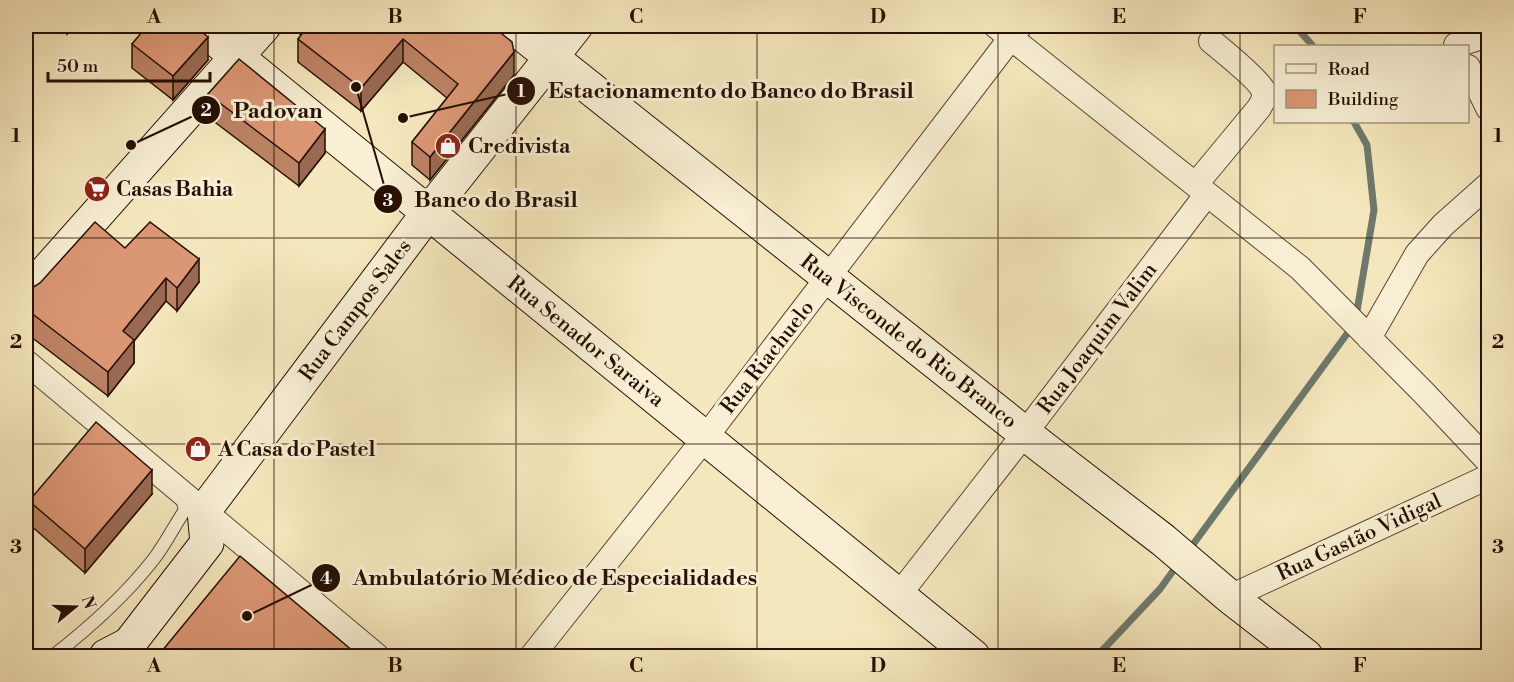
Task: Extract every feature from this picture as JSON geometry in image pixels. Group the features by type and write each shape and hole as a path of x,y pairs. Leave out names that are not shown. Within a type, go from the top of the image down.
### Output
{"main road":[{"name":"Rua Senador Saraiva","path":"199,26 974,657"},
{"path":"26,294 264,26"},
{"name":"Rua Visconde do Rio Branco","path":"512,26 1025,434 1163,540 1219,586 1287,651"},
{"name":"Rua Campos Sales","path":"192,502 428,213 576,26"},
{"path":"106,657 129,644 207,543 192,502"}],"street":[{"path":"1009,29 1300,268 1488,461"},
{"name":"Rua Riachuelo","path":"532,657 705,438 828,277 1009,29"},
{"path":"1454,39 1488,35"},
{"name":"Rua Joaquim Valim","path":"898,596 1025,434 1259,108 1264,98 1263,90 1211,41"},
{"path":"1469,71 1488,108"},
{"path":"1359,327 1416,254 1443,225 1488,185"},
{"path":"26,362 377,657"},
{"name":"Rua Gastão Vidigal","path":"1219,586 1488,477"}],"lane":[{"path":"53,657 116,602 153,560 184,510 192,502"},
{"path":"26,646 27,657"}],"building":[{"path":"147,26 194,26 208,37 173,76 132,44"},
{"path":"308,26 492,26 512,42 514,52 430,157 412,142 458,84 403,39 361,88 298,39"},
{"path":"239,59 325,129 299,163 208,94"},
{"path":"95,222 125,248 150,222 199,259 177,288 166,278 123,331 134,340 108,372 26,309 26,292 40,283"},
{"path":"96,422 152,470 85,549 29,501"},
{"path":"240,556 360,657 157,657"}],"waterway":[{"path":"1295,26 1312,45"},
{"path":"1355,123 1367,145 1374,210 1356,317"},
{"path":"1189,550 1352,327"},
{"path":"1097,656 1160,589 1178,564"}],"place":[{"name":"Banco do Brasil","path":"356,87"},
{"name":"Estacionamento do Banco do Brasil","path":"403,118"},
{"name":"Padovan","path":"131,145"},
{"name":"Credivista","path":"448,146"},
{"name":"Casas Bahia","path":"97,189"},
{"name":"A Casa do Pastel","path":"198,449"},
{"name":"Ambulatório Médico de Especialidades","path":"247,616"}]}
